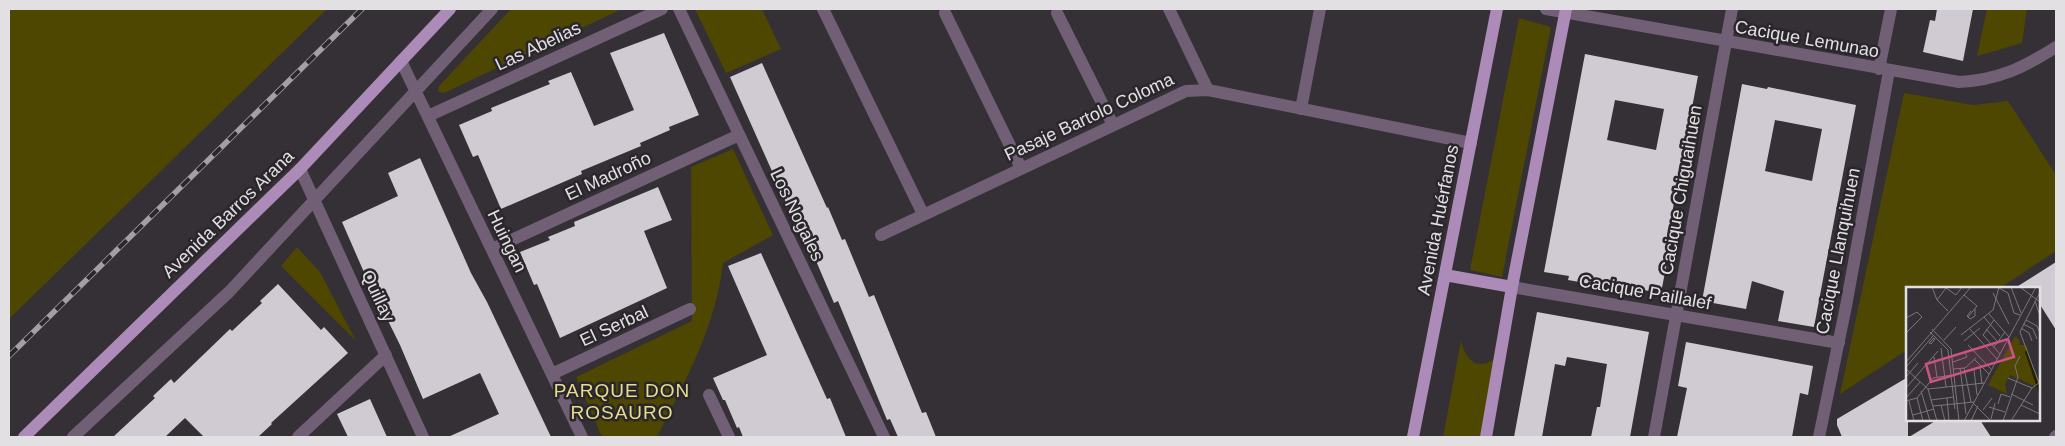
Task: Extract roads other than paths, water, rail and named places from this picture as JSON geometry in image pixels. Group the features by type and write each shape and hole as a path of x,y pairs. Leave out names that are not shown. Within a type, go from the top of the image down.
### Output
{"main road":[{"name":"Avenida Barros Arana","path":"24,437 300,168 450,9"},
{"name":"Avenida Huérfanos","path":"1413,437 1497,9"},
{"path":"1486,437 1512,287 1566,10"},
{"name":"Cacique Paillalef","path":"1445,275 1512,287"}],"street":[{"path":"74,437 229,292 492,9"},
{"name":"Las Abelias","path":"428,116 662,9"},
{"name":"Los Nogales","path":"679,9 884,437"},
{"path":"823,9 922,214"},
{"path":"830,26 833,9"},
{"path":"1169,9 1208,90"},
{"path":"1301,109 1320,9"},
{"name":"Cacique Lemunao","path":"1546,9 1566,10 1726,42 1959,82 1979,81 2016,70 2056,47"},
{"name":"Cacique Chiguaihuen","path":"1654,437 1732,9"},
{"name":"Cacique Llanquihuen","path":"1820,437 1839,342 1884,70 1891,9"},
{"path":"945,13 1021,168"},
{"path":"1057,13 1114,124"},
{"name":"Huingan","path":"402,61 582,437"},
{"name":"Pasaje Bartolo Coloma","path":"881,234 1186,91 1208,90 1471,143"},
{"name":"El Madroño","path":"492,249 739,135"},
{"name":"Quillay","path":"300,168 423,437"},
{"name":"Cacique Paillalef","path":"1512,287 1839,342"},
{"name":"El Serbal","path":"552,374 690,309"},
{"path":"298,437 386,355"},
{"path":"709,394 729,437"}],"railway":[{"path":"9,356 362,9"}],"district":[{"name":"PARQUE DON ROSAURO","path":"622,401"}]}
